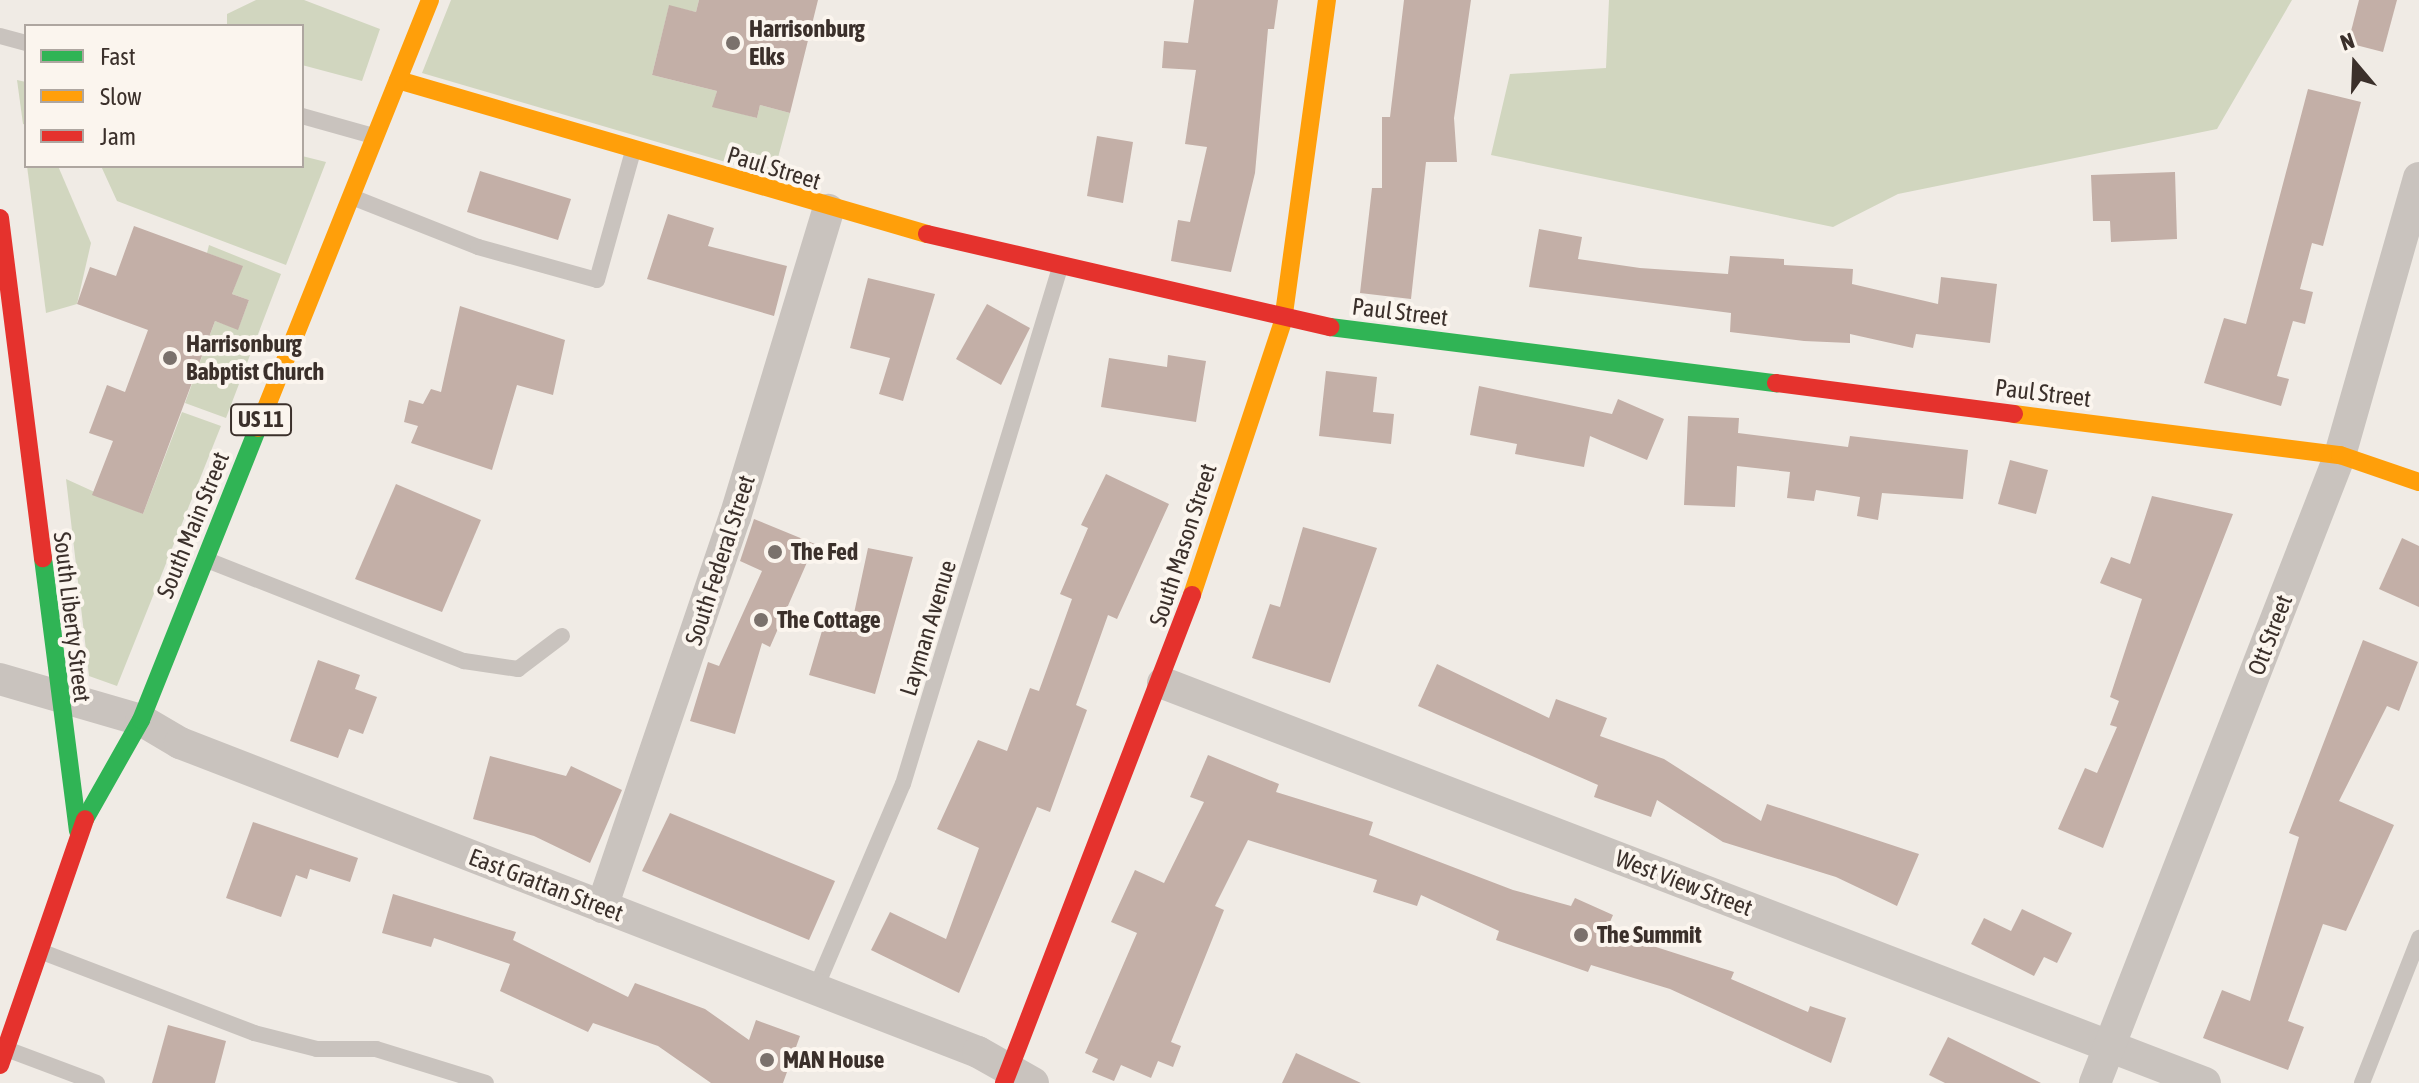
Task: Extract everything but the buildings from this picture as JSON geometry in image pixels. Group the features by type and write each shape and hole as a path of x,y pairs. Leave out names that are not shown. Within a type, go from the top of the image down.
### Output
{"main road":[{"name":"South Main Street","path":"3,1057 8,1018 43,953 78,831 141,720 430,0"},
{"name":"South Mason Street","path":"1015,1078 1163,683 1283,321 1327,0"},
{"name":"Paul Street","path":"398,80 828,210 1059,271 1283,321 2340,455 2419,482"},
{"name":"South Liberty Street","path":"0,218 57,692 78,831"}],"street":[{"name":"Ott Street","path":"2095,1083 2340,455 2419,178"},
{"name":"South Federal Street","path":"602,907 735,517 828,210"},
{"name":"East Grattan Street","path":"0,679 57,692 141,720 180,743 815,990 1015,1078"},
{"name":"West View Street","path":"1163,683 2205,1083"}],"lane":[{"path":"0,36 24,42"},
{"path":"304,117 375,136"},
{"path":"351,196 478,247 597,280 633,151"},
{"name":"Layman Avenue","path":"815,990 903,784 1059,271"},
{"path":"205,560 464,661 518,669 562,636"},
{"path":"2362,1083 2419,938"},
{"path":"43,953 254,1033 317,1049 376,1049 486,1083"},
{"path":"3,1057 97,1083"}],"green space":[{"path":"256,0 304,0 380,29 362,81 304,66 304,24 227,24 227,14"},
{"path":"451,0 699,0 696,12 669,6 652,75 717,91 713,106 757,118 760,105 790,113 773,176 422,73"},
{"path":"1609,0 2292,0 2217,129 1898,194 1833,227 1491,155 1510,74 1606,68"},
{"path":"17,80 24,82 23,124"},
{"path":"304,156 326,162 286,265 117,201 102,168 304,168"},
{"path":"27,168 59,168 91,243 77,304 46,313"},
{"path":"209,245 281,274 226,418 185,403 215,321 238,329 249,300 232,294 242,266 207,253"},
{"path":"182,412 221,426 117,686 89,676 66,479 143,514"}],"traffic: fast":[{"path":"1330,327 1776,383"},
{"path":"85,819 141,720 258,428"},
{"path":"43,558 78,831"}],"traffic: slow":[{"path":"258,428 430,0"},
{"path":"1192,595 1283,321 1327,0"},
{"path":"398,80 927,234"},
{"path":"2014,414 2340,455 2419,482"}],"traffic: jam":[{"path":"0,218 43,558"},
{"path":"927,234 1330,327"},
{"path":"1776,383 2014,414"},
{"path":"1004,1083 1192,595"},
{"path":"0,1065 85,819"}],"place":[{"name":"Harrisonburg Elks","path":"733,43"},
{"name":"Harrisonburg Babptist Church","path":"170,358"},
{"name":"The Fed","path":"775,552"},
{"name":"The Cottage","path":"761,620"},
{"name":"The Summit","path":"1581,935"},
{"name":"MAN House","path":"767,1060"}]}
